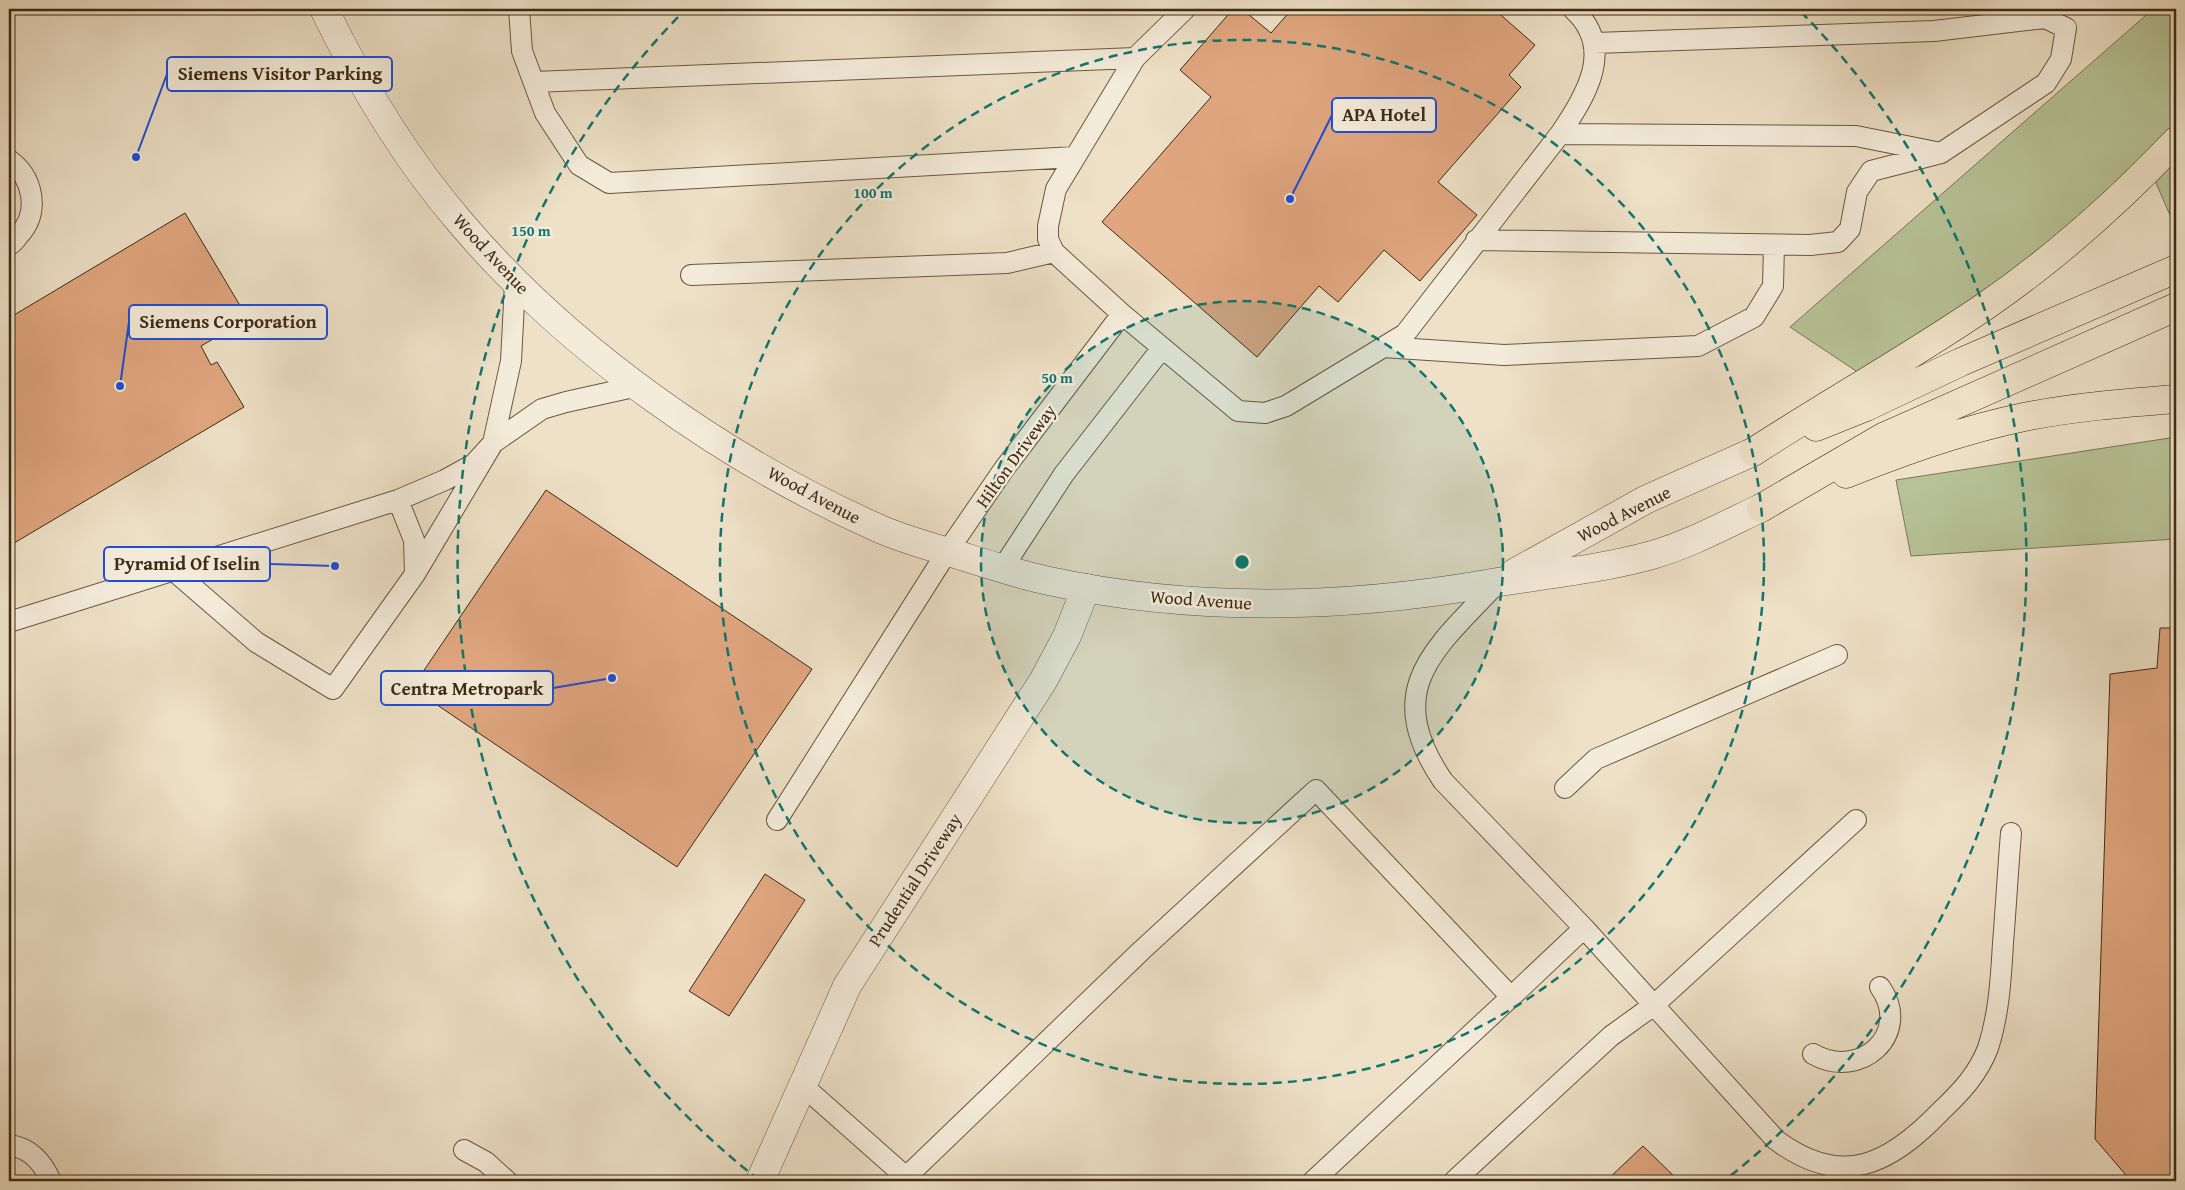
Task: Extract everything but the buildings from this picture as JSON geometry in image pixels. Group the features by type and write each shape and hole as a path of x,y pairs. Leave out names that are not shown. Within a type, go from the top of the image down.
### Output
{"highway":[{"path":"1753,452 1948,330 2010,288 2091,223 2176,141"},
{"path":"1753,452 1866,407 1961,362 2176,268"},
{"path":"1760,508 1883,437 2176,307"},
{"path":"1760,508 1935,440 1980,428 2068,410 2176,399"}],"street":[{"name":"Wood Avenue","path":"324,9 362,81 404,148 457,219 516,283 575,335 638,386 716,440 796,488 880,529 1002,569 1086,588 1214,602 1319,604 1403,596 1498,582 1653,555 1699,538 1760,508"},
{"name":"Wood Avenue","path":"1498,582 1647,499 1753,452"},
{"name":"Prudential Driveway","path":"760,1181 847,986 1043,681 1067,636 1086,588"}],"lane":[{"path":"519,9 522,50 545,113 579,165 609,183 1074,157"},
{"path":"1185,9 1135,58 1074,157 1056,189 1050,207 1048,238 1054,252 1122,314 1238,411 1266,413 1286,406 1405,334 1560,134 1580,104 1594,67 1595,43 1584,19 1573,9"},
{"path":"1476,240 1810,246 1838,242 1850,229 1857,192 1871,171 1941,153 2046,83 2061,59 2066,28 2046,18 1934,31 1595,43"},
{"path":"534,82 1135,58"},
{"path":"1560,134 1856,136 1941,153"},
{"path":"9,160 19,167 30,185 32,206 26,227 9,245"},
{"path":"1383,347 1504,354 1698,346 1754,317 1773,286 1774,245"},
{"path":"691,275 1007,263 1054,252"},
{"path":"172,570 256,642 333,689 415,574 493,443 511,361 516,283"},
{"name":"Hilton Driveway","path":"777,820 947,552 1004,469 1122,314"},
{"path":"1002,569 1064,474 1162,348"},
{"path":"9,622 398,500 445,480 474,464 493,443 542,409 638,386"},
{"path":"398,500 414,540 415,574"},
{"path":"1498,582 1442,640 1424,667 1416,689 1415,721 1425,750 1443,781 1584,928 1776,1140 1790,1150 1820,1164 1834,1167 1867,1164 1881,1158 1897,1150 1919,1133 1961,1091 1980,1067 1988,1048 1998,1009 2011,833"},
{"path":"1565,788 1596,759 1837,655"},
{"path":"802,1085 904,1179 1142,950 1316,790 1512,997"},
{"path":"1454,1181 1611,1036 1654,1006 1856,820"},
{"path":"1313,1181 1584,928"},
{"path":"1813,1054 1822,1059 1841,1064 1865,1057 1876,1048 1884,1039 1891,1018 1887,1000 1880,987"},
{"path":"9,1145 18,1146 33,1154 44,1166 51,1181"},
{"path":"464,1150 486,1162 507,1181"}],"green space":[{"path":"2153,9 2176,9 2176,229 2150,169 1868,379 1790,327"},
{"path":"2176,437 2176,539 1911,556 1896,480"}],"place":[{"name":"Siemens Visitor Parking","path":"136,157"},
{"name":"APA Hotel","path":"1290,199"},
{"name":"Siemens Corporation","path":"120,386"},
{"name":"Pyramid Of Iselin","path":"335,566"},
{"name":"Centra Metropark","path":"612,678"}]}
